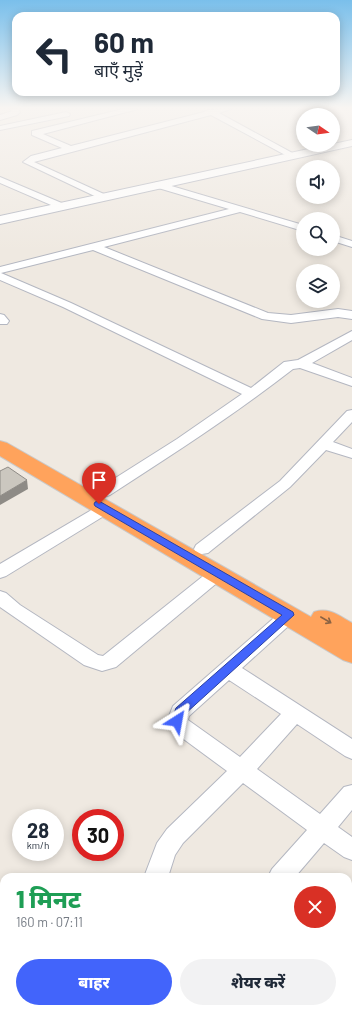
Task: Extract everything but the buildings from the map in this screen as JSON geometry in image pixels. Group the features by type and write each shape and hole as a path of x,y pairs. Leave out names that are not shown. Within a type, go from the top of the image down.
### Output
{"highway":[{"path":"0,435 105,500 218,573 352,653"},
{"path":"0,447 202,549 352,635"}],"street":[{"path":"41,156 27,162 103,197"},
{"path":"0,220 286,156"},
{"path":"0,180 61,206"},
{"path":"158,185 296,226"},
{"path":"0,270 241,209"},
{"path":"340,240 352,244"},
{"path":"93,246 266,316 292,319 338,313 352,315"},
{"path":"0,276 67,305 252,394"},
{"path":"0,289 16,283"},
{"path":"0,572 105,500 182,442 252,394 290,365 301,364 352,335"},
{"path":"301,364 352,382"},
{"path":"202,549 284,484 352,414"},
{"path":"324,444 352,454"},
{"path":"0,597 14,609 91,660 96,663 104,664 218,573"},
{"path":"289,615 180,712 177,721 181,726 352,850"},
{"path":"228,669 352,750"},
{"path":"157,873 165,850 175,836 242,770 295,713"},
{"path":"283,873 352,794"}],"route":[{"path":"99,504 289,615 180,712 177,721"}]}
